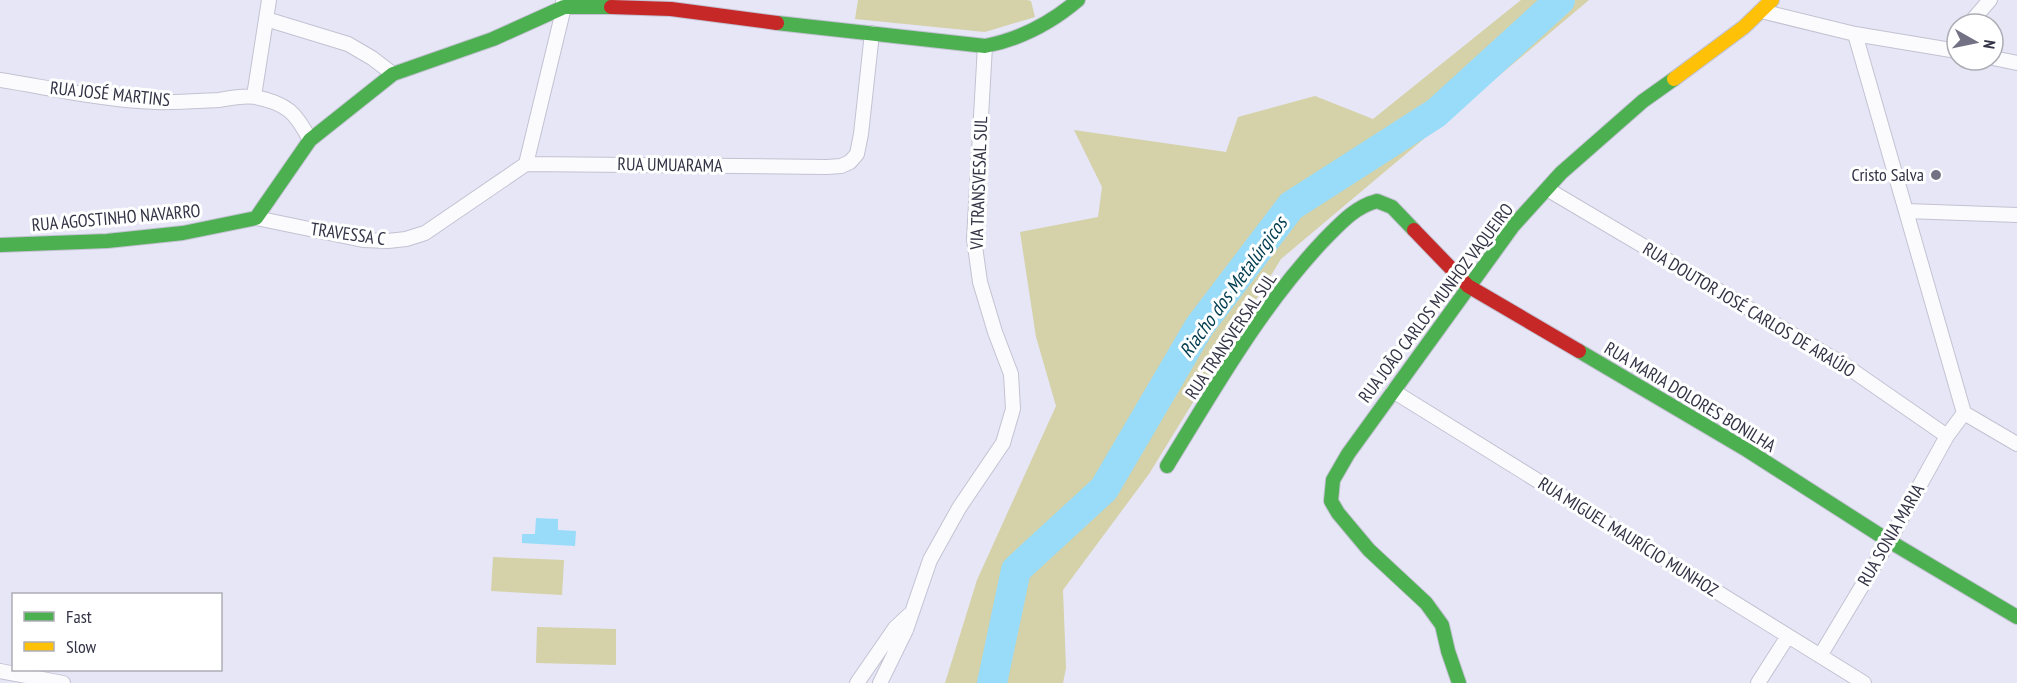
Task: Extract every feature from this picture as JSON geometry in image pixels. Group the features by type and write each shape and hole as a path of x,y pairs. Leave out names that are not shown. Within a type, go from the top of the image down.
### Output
{"street":[{"path":"254,96 269,0"},
{"path":"256,218 310,140 393,74 493,39 563,4 671,9 985,46 1002,43 1024,34 1064,13 1078,0"},
{"name":"RUA JOÃO CARLOS MUNHOZ VAQUEIRO","path":"1460,683 1448,651 1442,625 1425,603 1369,550 1338,513 1331,501 1333,480 1348,453 1468,286 1513,226 1546,189 1643,100 1744,27 1772,0"},
{"path":"1980,12 1990,0"},
{"path":"526,164 563,4"},
{"path":"1761,11 1855,34 1945,49"},
{"path":"266,19 348,44 393,74"},
{"name":"RUA UMUARAMA","path":"526,164 827,167 850,162 857,154 872,33"},
{"path":"1855,34 1964,413 2017,444"},
{"name":"VIA TRANSVESAL SUL","path":"880,683 906,630 930,560 959,508 1003,443 1013,409 1011,374 980,282 974,239 985,46"},
{"name":"RUA JOSÉ MARTINS","path":"0,80 153,102 196,102 254,96 292,112 298,118 310,140"},
{"name":"TRAVESSA C","path":"256,218 363,240 406,239 425,233 526,164"},
{"name":"RUA DOUTOR JOSÉ CARLOS DE ARAÚJO","path":"1546,189 1846,366 1947,436"},
{"name":"RUA MARIA DOLORES BONILHA","path":"1358,207 1377,201 1392,207 1468,286 1747,450 1889,541 2017,617"},
{"name":"RUA TRANSVERSAL SUL","path":"1167,466 1246,339 1287,282 1358,207"},
{"path":"1906,211 2017,215"},
{"name":"RUA AGOSTINHO NAVARRO","path":"0,245 107,241 183,233 256,218"},
{"name":"RUA MIGUEL MAURÍCIO MUNHOZ","path":"1392,391 1864,683"},
{"name":"RUA SONIA MARIA","path":"1820,656 1889,541 1947,436 1964,413"},
{"name":"VIA TRANSVESAL SUL","path":"857,683 895,628 911,613"},
{"path":"1758,683 1788,636"},
{"path":"0,671 63,683"}],"shaded area":[{"path":"858,0 1027,0 1031,1 1035,17 985,32 855,19"},
{"path":"1521,0 1589,0 1281,259 1149,474 1063,590 1066,668 1063,683 945,683 977,580 1056,406 1036,337 1020,232 1098,217 1102,187 1074,130 1226,152 1238,117 1315,96 1373,119"},
{"path":"493,557 564,560 562,595 491,591"},
{"path":"537,627 616,629 616,665 536,663"}],"water":[{"path":"536,518 558,519 558,530 576,531 575,546 522,543 522,534 535,534"}],"waterway":[{"name":"Riacho dos Metalúrgicos","path":"992,683 1016,570 1104,489 1199,327 1291,206 1436,113 1560,0"}],"traffic: fast":[{"path":"777,23 985,46 1035,29 1078,0"},
{"path":"0,245 107,241 183,233 256,218 310,140 393,74 493,39 564,7 611,7"},
{"path":"1459,683 1442,625 1426,603 1369,550 1338,513 1331,501 1333,480 1348,454 1513,226 1561,173 1643,101 1674,79"},
{"path":"1167,466 1221,378 1279,293 1341,223 1354,212 1377,201 1392,207 1414,230"},
{"path":"1579,351 1747,450 1889,541 2017,617"}],"traffic: slow":[{"path":"1674,79 1744,27 1772,0"}],"traffic: jam":[{"path":"611,7 671,9 777,23"},
{"path":"1414,230 1468,286 1579,351"}],"place":[{"name":"Cristo Salva","path":"1936,175"}]}
